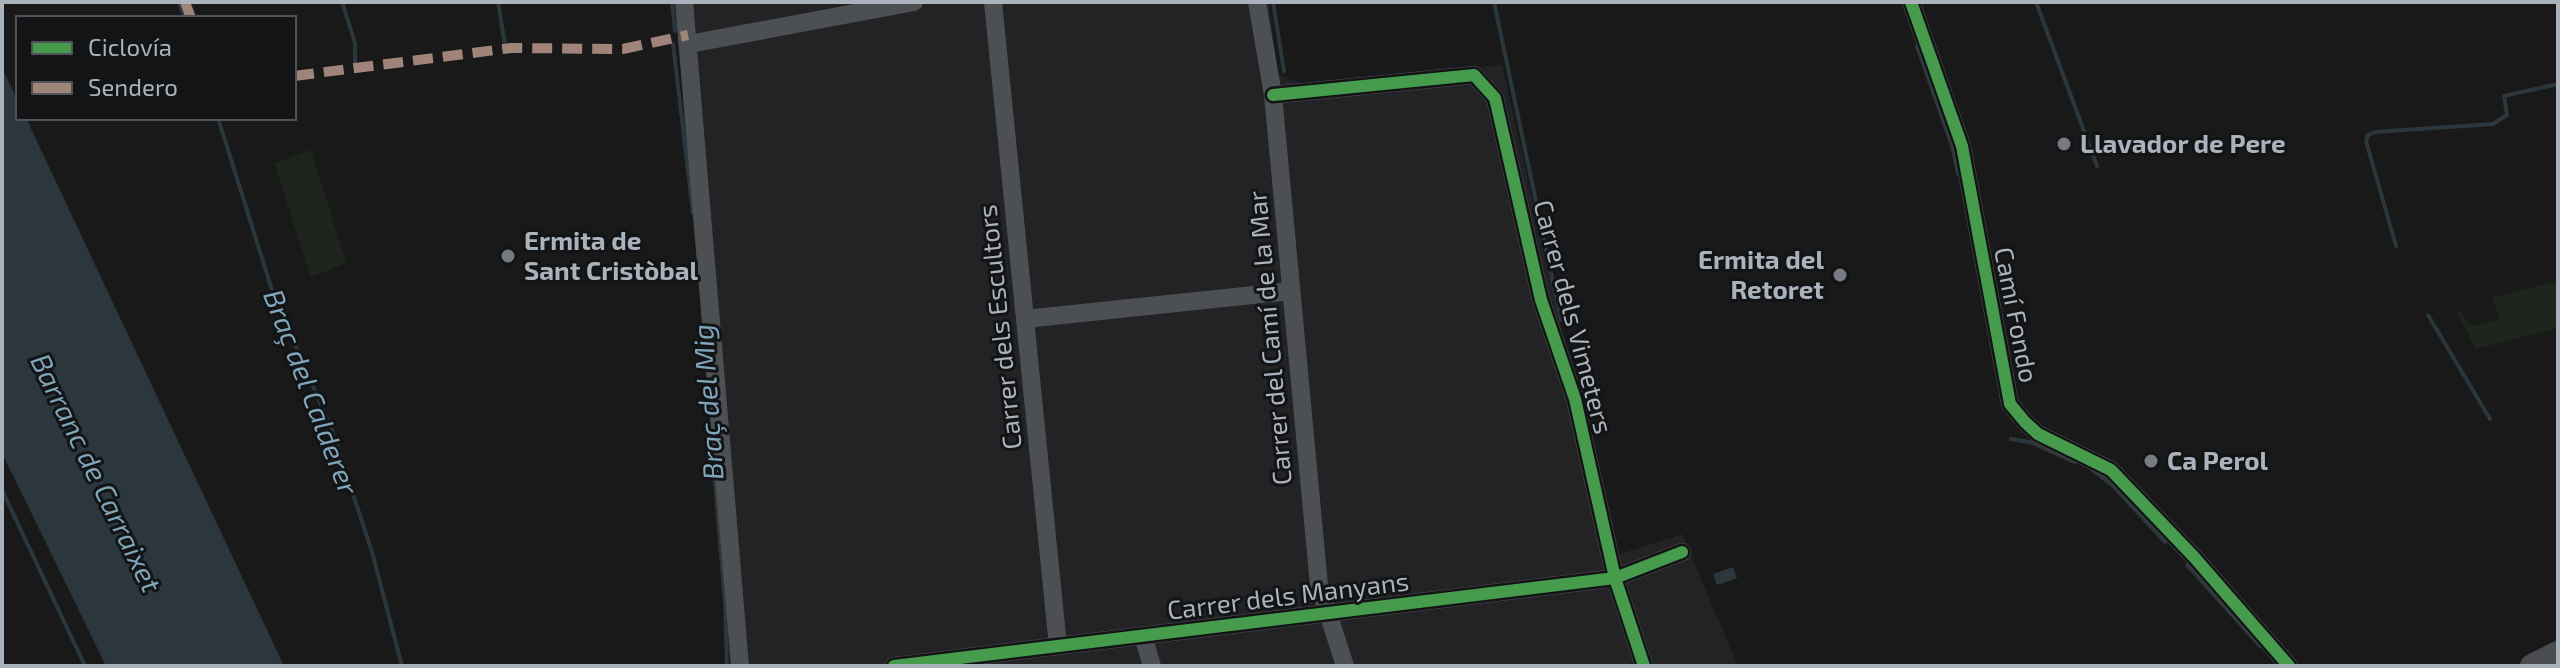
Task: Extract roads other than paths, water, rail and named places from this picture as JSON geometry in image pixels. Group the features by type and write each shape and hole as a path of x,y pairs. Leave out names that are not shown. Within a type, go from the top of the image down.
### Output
{"main road":[{"path":"2532,666 2558,653"}],"street":[{"path":"684,2 740,666"},
{"path":"689,44 914,2"},
{"name":"Carrer dels Escultors","path":"993,2 1058,646"},
{"name":"Carrer del Camí de la Mar","path":"1257,2 1273,95 1319,585 1345,666"},
{"name":"Camí Fondo","path":"1911,2 1962,146 2010,404 2038,434 2111,470 2194,557 2289,666"},
{"name":"Carrer dels Vimeters","path":"1273,95 1474,75 1495,98 1541,300 1575,399 1615,578 1644,666"},
{"path":"1025,319 1291,291"},
{"name":"Carrer dels Manyans","path":"894,666 1615,578 1682,552"},
{"path":"1143,636 1152,666"}],"water":[{"name":"Barranc de Carraixet","path":"2,68 16,97 16,120 27,120 284,666 106,666 2,453"},
{"path":"1733,567 1737,578 1717,585 1713,574"}],"waterway":[{"name":"Braç del Calderer","path":"179,2 184,16"},
{"path":"342,2 355,43 355,66"},
{"path":"498,2 505,45"},
{"path":"672,2 675,31"},
{"path":"1273,2 1284,71"},
{"path":"1494,2 1561,320"},
{"path":"2036,2 2097,166"},
{"name":"Braç del Mig","path":"673,44 693,213"},
{"path":"1917,46 1953,149 1958,174"},
{"path":"2396,246 2366,141 2368,135 2493,124 2507,115 2504,96 2558,84"},
{"name":"Braç del Calderer","path":"219,120 272,290 333,433 372,552 402,666"},
{"path":"2428,315 2490,419"},
{"path":"2011,439 2030,442 2074,462"},
{"name":"Braç del Mig","path":"713,457 727,666"},
{"path":"2093,470 2113,486 2165,542"},
{"path":"2,490 85,666"},
{"path":"2187,565 2260,646"}],"place":[{"name":"Llavador de Pere","path":"2064,144"},
{"name":"Ermita de Sant Cristòbal","path":"508,256"},
{"name":"Ermita del Retoret","path":"1840,275"},
{"name":"Ca Perol","path":"2151,461"}]}
